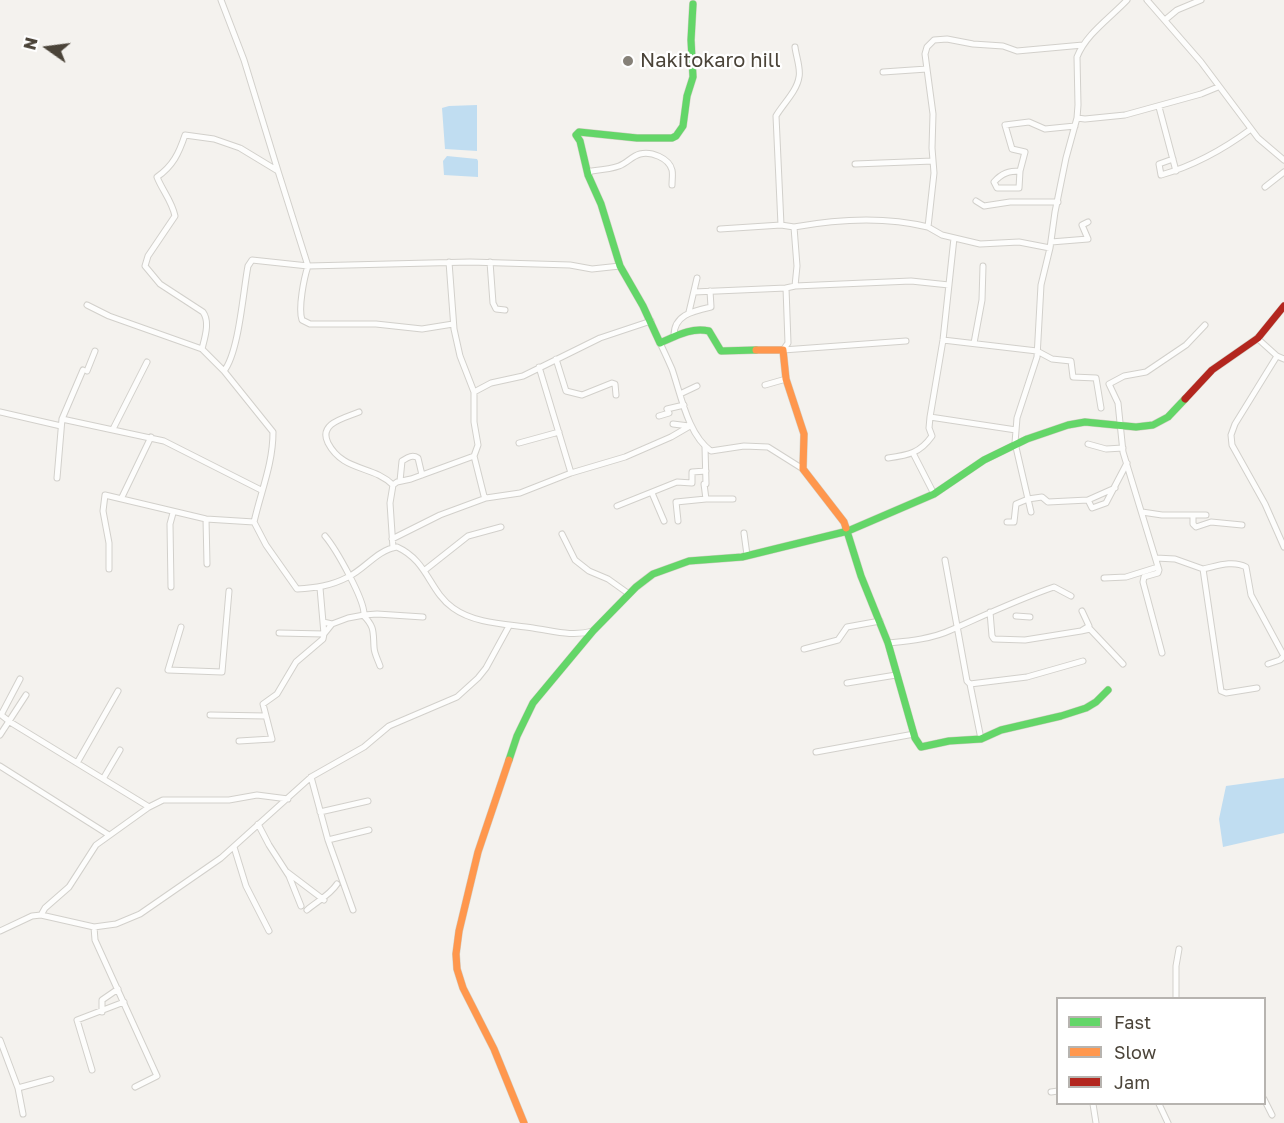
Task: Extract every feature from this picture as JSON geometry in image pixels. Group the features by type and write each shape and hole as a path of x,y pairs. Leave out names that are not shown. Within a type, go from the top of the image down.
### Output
{"main road":[{"path":"693,4 691,40 693,77 687,96 683,126 676,136 636,138 579,132 576,135 620,266 651,321 660,343 703,329 709,332 721,351 783,350 786,379 804,434 802,469 844,522 848,531 861,576 888,644 917,744 921,747 950,741 981,740 1001,730 1086,708 1108,690"},
{"path":"524,1123 494,1049 463,988 457,969 459,931 478,852 524,719 533,703 592,631 653,574 689,561 747,555 848,531 934,494 945,484 1015,443 1067,424 1084,422 1149,426 1164,420 1207,374 1257,338 1284,306"}],"street":[{"path":"221,0 244,60 308,266 300,317 305,323 376,324 422,329 453,324"},
{"path":"1032,512 1015,443 1016,430 1019,408 1034,367 1040,292 1066,159 1077,118 1077,57 1083,45 1127,0"},
{"path":"1147,0 1201,62 1258,138 1284,160"},
{"path":"1165,20 1177,10 1201,0"},
{"path":"928,227 933,184 933,105 925,54 927,47 934,40 947,39 1003,46 1017,51 1083,45"},
{"path":"781,225 776,116 784,102 791,97 799,77 795,47"},
{"path":"883,72 927,69"},
{"path":"1077,118 1125,115 1201,94 1218,87"},
{"path":"1160,106 1176,171"},
{"path":"1020,171 1009,171 1000,176 994,182 997,188 1019,188 1024,152 1012,149 1005,126 1029,122 1045,129 1075,126"},
{"path":"1173,159 1159,164 1161,175 1176,171 1230,145 1251,129"},
{"path":"202,349 207,323 206,316 160,284 145,266 148,255 175,216 172,205 157,177 176,158 184,135 214,139 240,148 278,171"},
{"path":"588,175 591,171 622,165 630,158 650,153 669,164 672,170 672,185"},
{"path":"855,164 933,161"},
{"path":"1265,187 1284,172"},
{"path":"976,201 984,206 1010,202 1058,202"},
{"path":"720,229 899,220 980,244 1019,242 1051,245 1088,239 1082,225 1088,222"},
{"path":"794,227 797,266 795,286"},
{"path":"888,458 913,452 932,436 929,428 930,417 954,238"},
{"path":"224,371 229,364 236,342 249,262 256,260 308,266 448,262 490,262 592,269 620,266"},
{"path":"448,262 453,324 460,356 474,392 474,422 478,445 474,456 486,498"},
{"path":"490,262 493,303 495,309 505,310"},
{"path":"974,344 982,300 983,266"},
{"path":"689,312 697,278"},
{"path":"694,292 911,281 949,285"},
{"path":"783,350 788,343 786,288"},
{"path":"674,337 678,320 689,312 711,307 710,291"},
{"path":"87,305 109,316 202,349 224,371 273,432 269,470 261,490 254,522 266,545 297,589 320,588 350,577 383,552 397,547 416,558 452,608 468,615 509,626 576,634 592,631"},
{"path":"474,392 491,384 522,376 600,338 651,321"},
{"path":"1162,653 1143,582 1144,578 1158,573 1158,567 1123,448 1118,403 1109,384 1124,376 1146,372 1186,345 1206,325"},
{"path":"1257,338 1277,356 1284,359"},
{"path":"942,340 1037,351 1052,358 1071,361 1073,376 1095,378 1101,408"},
{"path":"783,350 906,341"},
{"path":"660,343 690,426 705,447 711,451 744,446 768,447 802,469"},
{"path":"57,478 62,419 95,351"},
{"path":"1277,356 1235,424 1231,435 1232,445 1265,504 1284,547"},
{"path":"556,359 566,391 582,395 612,383 615,384 616,394"},
{"path":"113,429 147,362"},
{"path":"539,367 571,473"},
{"path":"765,385 786,379"},
{"path":"680,394 697,386"},
{"path":"659,416 669,413 667,409 684,405"},
{"path":"0,412 61,426"},
{"path":"359,412 328,426 326,440 334,454 342,461 372,472 393,485"},
{"path":"930,417 1016,430"},
{"path":"62,419 164,441 261,490"},
{"path":"673,424 690,426"},
{"path":"392,539 440,515 486,498 520,493 571,473 625,457 690,426"},
{"path":"519,443 559,432"},
{"path":"122,497 151,437"},
{"path":"1088,444 1106,449 1123,448"},
{"path":"705,447 706,499"},
{"path":"913,452 934,494"},
{"path":"393,485 474,456"},
{"path":"400,481 402,461 408,457 418,458 422,475"},
{"path":"1088,500 1092,508 1106,503 1127,463"},
{"path":"617,506 677,482 692,483 692,472 706,471"},
{"path":"393,485 390,503 393,548"},
{"path":"1007,522 1014,522 1016,504 1028,500 1042,497 1048,502 1088,500 1115,488"},
{"path":"652,493 664,521"},
{"path":"109,569 109,543 103,511 105,495 122,497 174,513 206,519 254,522"},
{"path":"678,521 676,502 733,499"},
{"path":"1142,512 1162,515 1206,515"},
{"path":"171,587 170,524 174,513"},
{"path":"1193,516 1193,524 1196,526 1211,522 1242,525"},
{"path":"206,519 207,564"},
{"path":"425,570 468,536 501,527"},
{"path":"744,532 747,555"},
{"path":"562,534 575,560 589,571 608,579 629,594"},
{"path":"325,536 353,581 365,609 364,615"},
{"path":"1156,558 1175,559 1203,569 1230,564 1241,564 1246,567 1251,594 1284,656 1268,664"},
{"path":"945,560 967,681 970,684 981,740"},
{"path":"1104,578 1126,577 1158,567"},
{"path":"1203,569 1221,691 1226,693 1257,688"},
{"path":"888,644 921,639 951,630 1054,587 1071,597"},
{"path":"239,741 272,740 263,704 277,694 296,662 323,639 320,588"},
{"path":"181,627 168,670 222,672 229,591"},
{"path":"990,612 994,639 1025,640 1090,629 1123,663"},
{"path":"1082,612 1089,626 1082,631"},
{"path":"364,615 372,624 375,638 373,645 380,666"},
{"path":"324,634 332,624 364,615 423,617"},
{"path":"1016,616 1029,617"},
{"path":"804,649 838,640 847,627 880,621"},
{"path":"323,622 332,624"},
{"path":"0,931 32,916 41,915 94,927 116,924 140,914 221,858 310,777 364,747 389,726 457,697 486,668 509,626"},
{"path":"279,633 324,634"},
{"path":"970,684 1028,677 1083,661"},
{"path":"847,683 896,675"},
{"path":"20,679 1,714 10,722 149,807"},
{"path":"77,763 118,691"},
{"path":"0,735 26,695"},
{"path":"210,715 266,717"},
{"path":"816,752 914,734"},
{"path":"103,779 120,750"},
{"path":"0,766 109,835"},
{"path":"310,777 328,840 353,910"},
{"path":"41,915 45,908 69,887 96,845 149,807 163,800 229,800 257,795 288,799"},
{"path":"320,812 368,801"},
{"path":"258,824 304,908 322,900 324,895 333,890 337,884"},
{"path":"328,840 369,830"},
{"path":"234,847 246,886 269,931"},
{"path":"285,870 322,900"},
{"path":"94,927 95,940 157,1076 135,1087"},
{"path":"1176,997 1176,966 1179,949"},
{"path":"102,1012 102,1000 118,989"},
{"path":"92,1070 77,1020 124,1002"},
{"path":"0,1040 18,1088 23,1114"},
{"path":"18,1088 51,1079"},
{"path":"1266,1103 1272,1115"},
{"path":"1093,1105 1096,1123"},
{"path":"1159,1105 1168,1123"}],"water":[{"path":"477,105 477,151 445,149 442,108"},
{"path":"447,156 477,159 478,177 444,175 443,161"},
{"path":"1284,778 1284,833 1223,847 1219,819 1226,786"}],"traffic: fast":[{"path":"693,4 691,40 693,77 687,96 683,126 676,136 637,138 579,132 576,135 580,141 588,175 601,204 620,266 643,306 660,343 684,333 702,330 709,331 721,351 756,350"},
{"path":"509,760 517,736 533,703 593,631 636,587 653,574 689,561 742,557 848,531 934,494 984,460 1027,439 1068,425 1085,422 1136,427 1153,425 1168,417 1185,399"},
{"path":"846,528 861,576 888,643 915,738 921,747 949,741 981,739 1001,730 1061,716 1086,708 1108,690"}],"traffic: slow":[{"path":"756,350 783,350 786,379 804,434 803,469 844,522 846,528"},
{"path":"509,760 478,852 459,931 456,954 457,969 463,988 494,1049 524,1123"}],"traffic: jam":[{"path":"1185,399 1212,370 1258,338 1284,306"}],"place":[{"name":"Nakitokaro hill","path":"628,61"}]}
